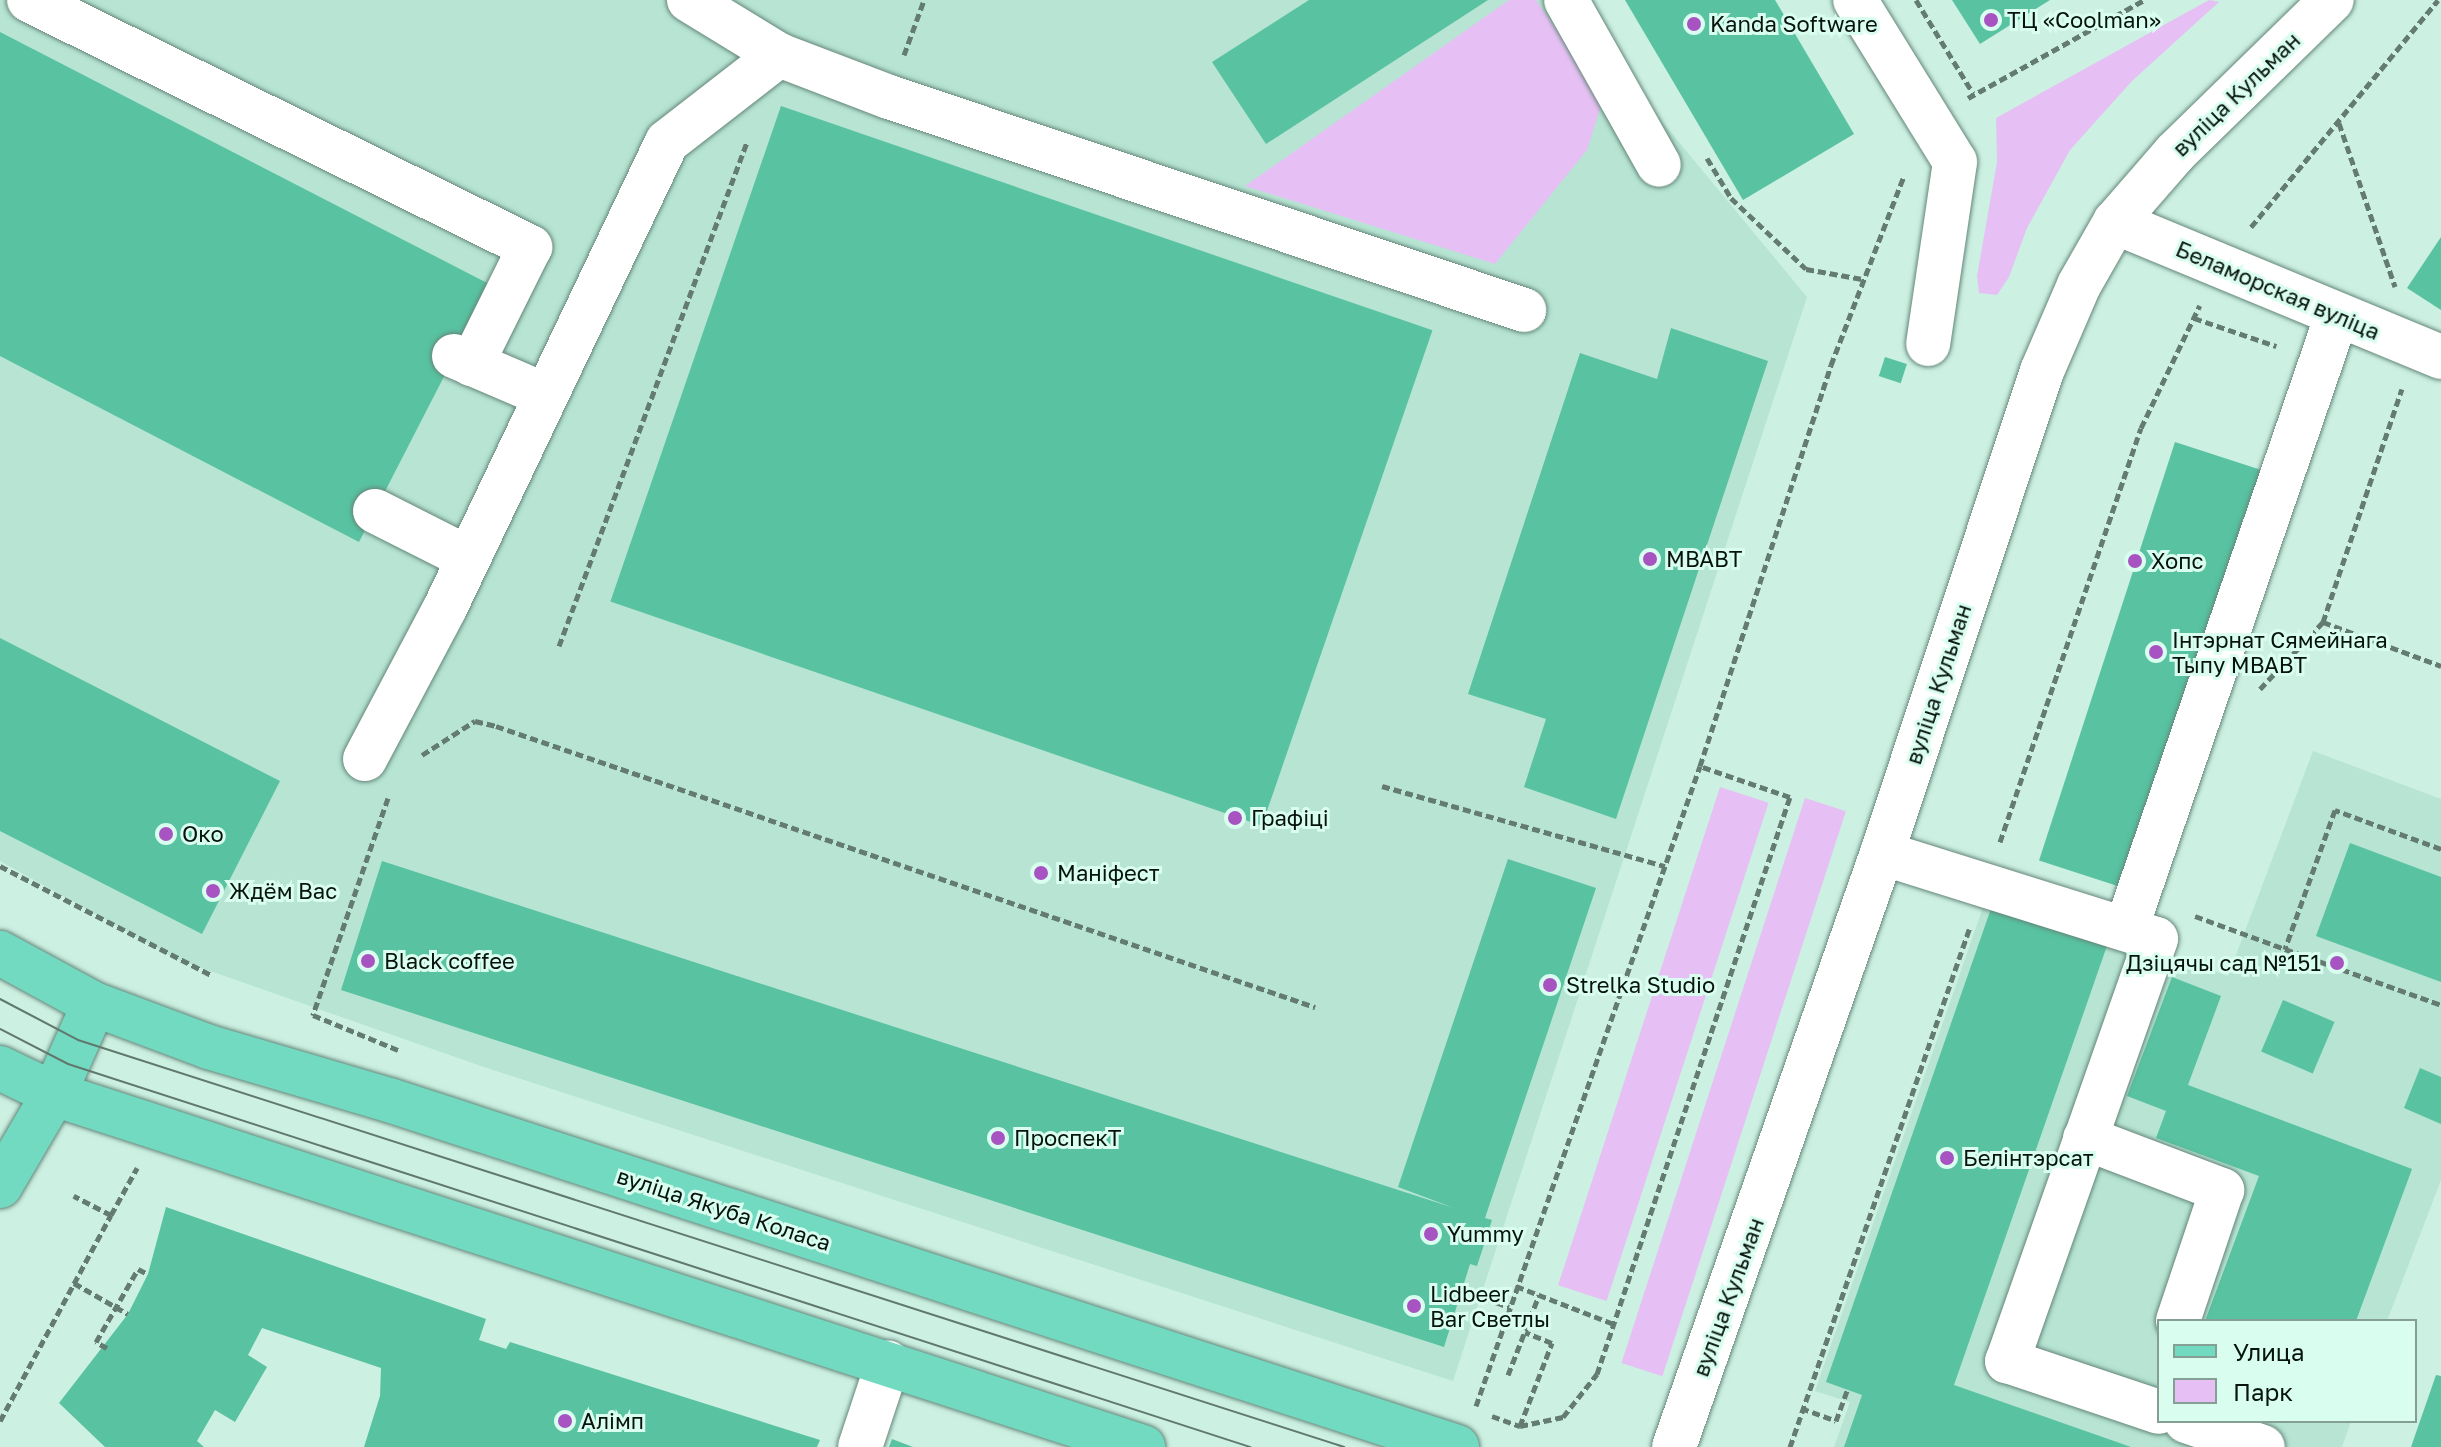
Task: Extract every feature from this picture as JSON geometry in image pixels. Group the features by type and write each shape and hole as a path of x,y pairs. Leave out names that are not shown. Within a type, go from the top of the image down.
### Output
{"main road":[{"name":"вуліца Якуба Коласа","path":"0,953 94,1004 209,1047 1466,1429"},
{"path":"0,1186 54,1094 94,1004"},
{"path":"0,1068 54,1094 1143,1447"}],"street":[{"path":"29,0 530,247 463,360 545,395"},
{"path":"689,0 779,55 889,97 1524,310"},
{"path":"1566,0 1659,165"},
{"path":"1855,0 1955,162 1928,344"},
{"name":"вуліца Кульман","path":"1674,1447 1882,853 2042,371 2079,285 2115,222 2175,153 2332,0"},
{"path":"379,772 468,558 667,142 779,55"},
{"name":"Беламорская вуліца","path":"2115,222 2428,353"},
{"path":"2126,929 2337,315"},
{"path":"375,511 468,558"},
{"path":"1882,853 1986,882 2156,939 2007,1361 2157,1402"},
{"path":"2085,1138 2222,1190 2179,1319"},
{"path":"860,1447 888,1363"},
{"path":"2207,1423 2263,1447"}],"path":[{"path":"889,97 924,0"},
{"path":"1916,0 1973,93 2144,0"},
{"path":"1790,1447 2141,428 2219,265 2438,0"},
{"path":"2339,123 2397,292"},
{"path":"559,646 752,129"},
{"path":"1466,1429 1700,766 1862,279 1806,269 1731,198 1700,146"},
{"path":"2194,318 2322,362"},
{"path":"2258,690 2323,622 2428,353"},
{"path":"2323,622 2441,666"},
{"path":"411,762 475,721 496,726 1315,1007"},
{"path":"1597,1374 1790,797 1700,766"},
{"path":"313,1015 379,772"},
{"path":"1382,786 1665,866"},
{"path":"2285,949 2335,810 2441,849"},
{"path":"0,866 211,975"},
{"path":"2245,933 2441,1005"},
{"path":"0,1421 143,1156"},
{"path":"74,1196 111,1215"},
{"path":"107,1348 96,1342 138,1269 148,1274"},
{"path":"74,1283 128,1314"},
{"path":"1516,1286 1614,1324"},
{"path":"1462,1290 1509,1307"},
{"path":"1508,1375 1539,1295"},
{"path":"1520,1426 1552,1343 1525,1332"},
{"path":"1801,1408 1836,1421 1847,1390"}],"shaded area":[{"path":"0,0 1576,0 1654,112 1807,297 1453,1381 481,1066 176,959 0,861"},
{"path":"2313,751 2441,799 2441,1180 2388,1319 2157,1319 2157,1423 2350,1423 2342,1447 1834,1447 1850,1402 1815,1391 1989,890 2228,976"}],"green space":[{"path":"1509,0 1536,0 1604,96 1587,150 1495,264 1245,186"},
{"path":"2209,0 2219,2 2132,81 2070,150 2027,228 2009,277 1997,295 1979,293 1977,276 1997,162 1996,118"},
{"path":"1720,787 1769,803 1607,1301 1558,1285"},
{"path":"1805,798 1846,811 1662,1376 1621,1363"}],"building":[{"path":"1309,0 1488,0 1266,144 1212,62"},
{"path":"1625,0 1775,0 1854,134 1743,200"},
{"name":"ТЦ «Coolman»","path":"1952,0 2050,0 1980,44"},
{"path":"0,32 491,285 359,542 0,356"},
{"path":"781,106 1432,330 1262,826 610,601"},
{"path":"2441,237 2441,310 2407,288"},
{"name":"МВАВТ","path":"1671,328 1768,361 1616,819 1524,787 1546,719 1468,694 1580,353 1657,379"},
{"path":"1885,357 1907,364 1901,383 1879,376"},
{"name":"Інтэрнат Сямейнага Тыпу МВАВТ","path":"2175,442 2268,472 2132,891 2039,860"},
{"path":"0,638 280,781 202,934 0,831"},
{"path":"2350,843 2441,877 2441,982 2316,936"},
{"path":"1508,859 1596,888 1485,1218 1492,1220 1477,1266 1470,1264 1444,1347 341,990 382,861 1454,1208 1398,1187"},
{"path":"1994,900 2109,940 1954,1385 2131,1447 1844,1447 1862,1395 1826,1382"},
{"path":"2172,977 2221,996 2188,1085 2412,1169 2357,1319 2206,1319 2259,1176 2156,1138 2166,1111 2127,1096"},
{"path":"2283,1000 2335,1022 2313,1073 2261,1052"},
{"path":"2420,1068 2441,1077 2441,1124 2404,1108"},
{"path":"166,1207 486,1319 479,1340 506,1349 510,1342 820,1440 817,1447 364,1447 380,1396 381,1368 262,1328 248,1355 267,1367 235,1422 215,1410 197,1441 204,1447 105,1447 59,1403 128,1314 148,1274"},
{"path":"2436,1375 2441,1376 2441,1447 2411,1447"},
{"path":"892,1439 913,1447 889,1447"}],"tram line":[{"path":"0,999 78,1040 1344,1447"},
{"path":"0,1029 68,1064 1250,1447"}],"place":[{"name":"ТЦ «Coolman»","path":"1991,20"},
{"name":"Kanda Software","path":"1694,24"},
{"name":"МВАВТ","path":"1650,559"},
{"name":"Хопс","path":"2135,561"},
{"name":"Інтэрнат Сямейнага Тыпу МВАВТ","path":"2156,652"},
{"name":"Графіці","path":"1235,818"},
{"name":"Око","path":"166,834"},
{"name":"Маніфест","path":"1041,873"},
{"name":"Ждём Вас","path":"213,891"},
{"name":"Black coffee","path":"368,961"},
{"name":"Дзіцячы сад №151","path":"2337,963"},
{"name":"Strelka Studio","path":"1550,985"},
{"name":"ПроспекТ","path":"998,1138"},
{"name":"Белінтэрсат","path":"1947,1158"},
{"name":"Yummy","path":"1431,1234"},
{"name":"Lidbeer Bar Светлы","path":"1414,1306"},
{"name":"Алімп","path":"565,1421"}]}
